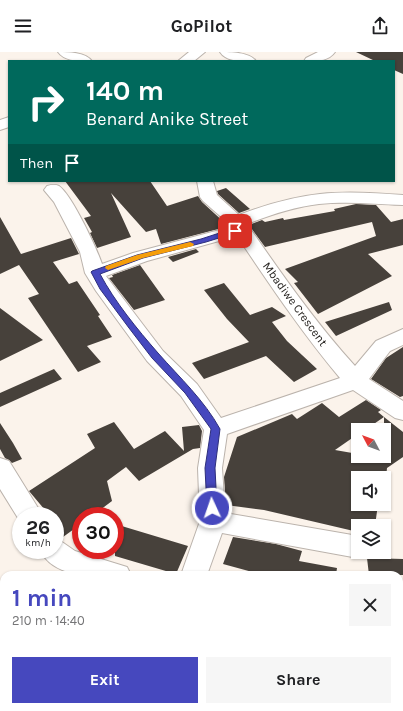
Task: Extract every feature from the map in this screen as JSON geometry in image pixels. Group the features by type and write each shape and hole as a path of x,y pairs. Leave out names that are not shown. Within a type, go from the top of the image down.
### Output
{"street":[{"path":"65,52 83,60"},
{"path":"186,60 198,52"},
{"path":"227,52 247,60"},
{"path":"313,60 328,52"},
{"name":"Mbadiwe Crescent","path":"205,182 209,197 237,222 284,292 322,343 355,380 403,412"},
{"path":"53,190 62,201 89,252 95,272 103,287 155,356 188,390 216,429 210,468 213,521 195,571"},
{"path":"95,272 140,257 204,241 235,231 237,222 254,214 290,205 331,198 403,200"},
{"path":"216,429 355,380 383,346 403,336"},
{"path":"0,468 24,507"},
{"path":"213,521 351,546"},
{"path":"64,558 104,571"}],"building":[{"path":"356,52 403,52 403,74 395,70 395,60 373,60"},
{"path":"66,182 151,182 167,206 198,196 202,202 226,224 226,227 161,244 156,229 146,232 111,193 131,237 97,248 90,233 92,232 84,218 91,216"},
{"path":"226,188 250,209 239,213 218,194 217,191"},
{"path":"356,204 376,205 391,222 403,219 403,245 368,254 392,276 318,314 294,283 298,282 285,269 376,236 372,222 265,247 249,225 262,220 265,222 283,218 284,220 335,211 334,209"},
{"path":"0,217 21,254 71,238 79,254 53,262 69,284 77,281 100,315 98,316 112,337 87,346 101,362 78,372 28,298 39,294 19,265 0,274"},
{"path":"196,249 199,252 173,262 168,257"},
{"path":"140,265 165,300 134,310 109,278 113,277 112,275"},
{"path":"224,283 250,315 272,307 286,316 272,322 287,341 317,369 294,382 266,356 204,379 192,363 249,342 227,319 204,290"},
{"path":"389,302 392,310 336,336 325,322"},
{"path":"0,308 43,340 0,361"},
{"path":"403,347 403,396 400,397 371,379 386,358"},
{"path":"54,369 62,379 0,407 0,393"},
{"path":"366,400 381,410 378,412 403,432 403,457 387,468 387,471 351,471 351,511 377,511 376,519 351,519 351,530 264,510 226,505 224,477 237,437 292,414 297,419 322,403 339,417"},
{"path":"114,422 134,449 165,431 184,451 182,427 199,425 202,431 200,448 193,449 139,481 126,467 107,481 112,501 104,507 72,507 72,530 64,536 64,507 42,507 29,491 95,448 87,434"},
{"path":"0,423 22,459 12,463 5,458 0,449"},
{"path":"124,527 188,546 177,571 166,571 124,559"},
{"path":"233,537 276,544 302,551 299,561 337,568 337,571 248,571 223,564"},
{"path":"367,559 403,559 403,571 369,571"}],"slow traffic":[{"path":"108,268 140,257 190,244"}],"route":[{"path":"212,508 210,468 216,429 188,390 155,356 103,287 95,272 140,257 204,241 235,231"}]}
